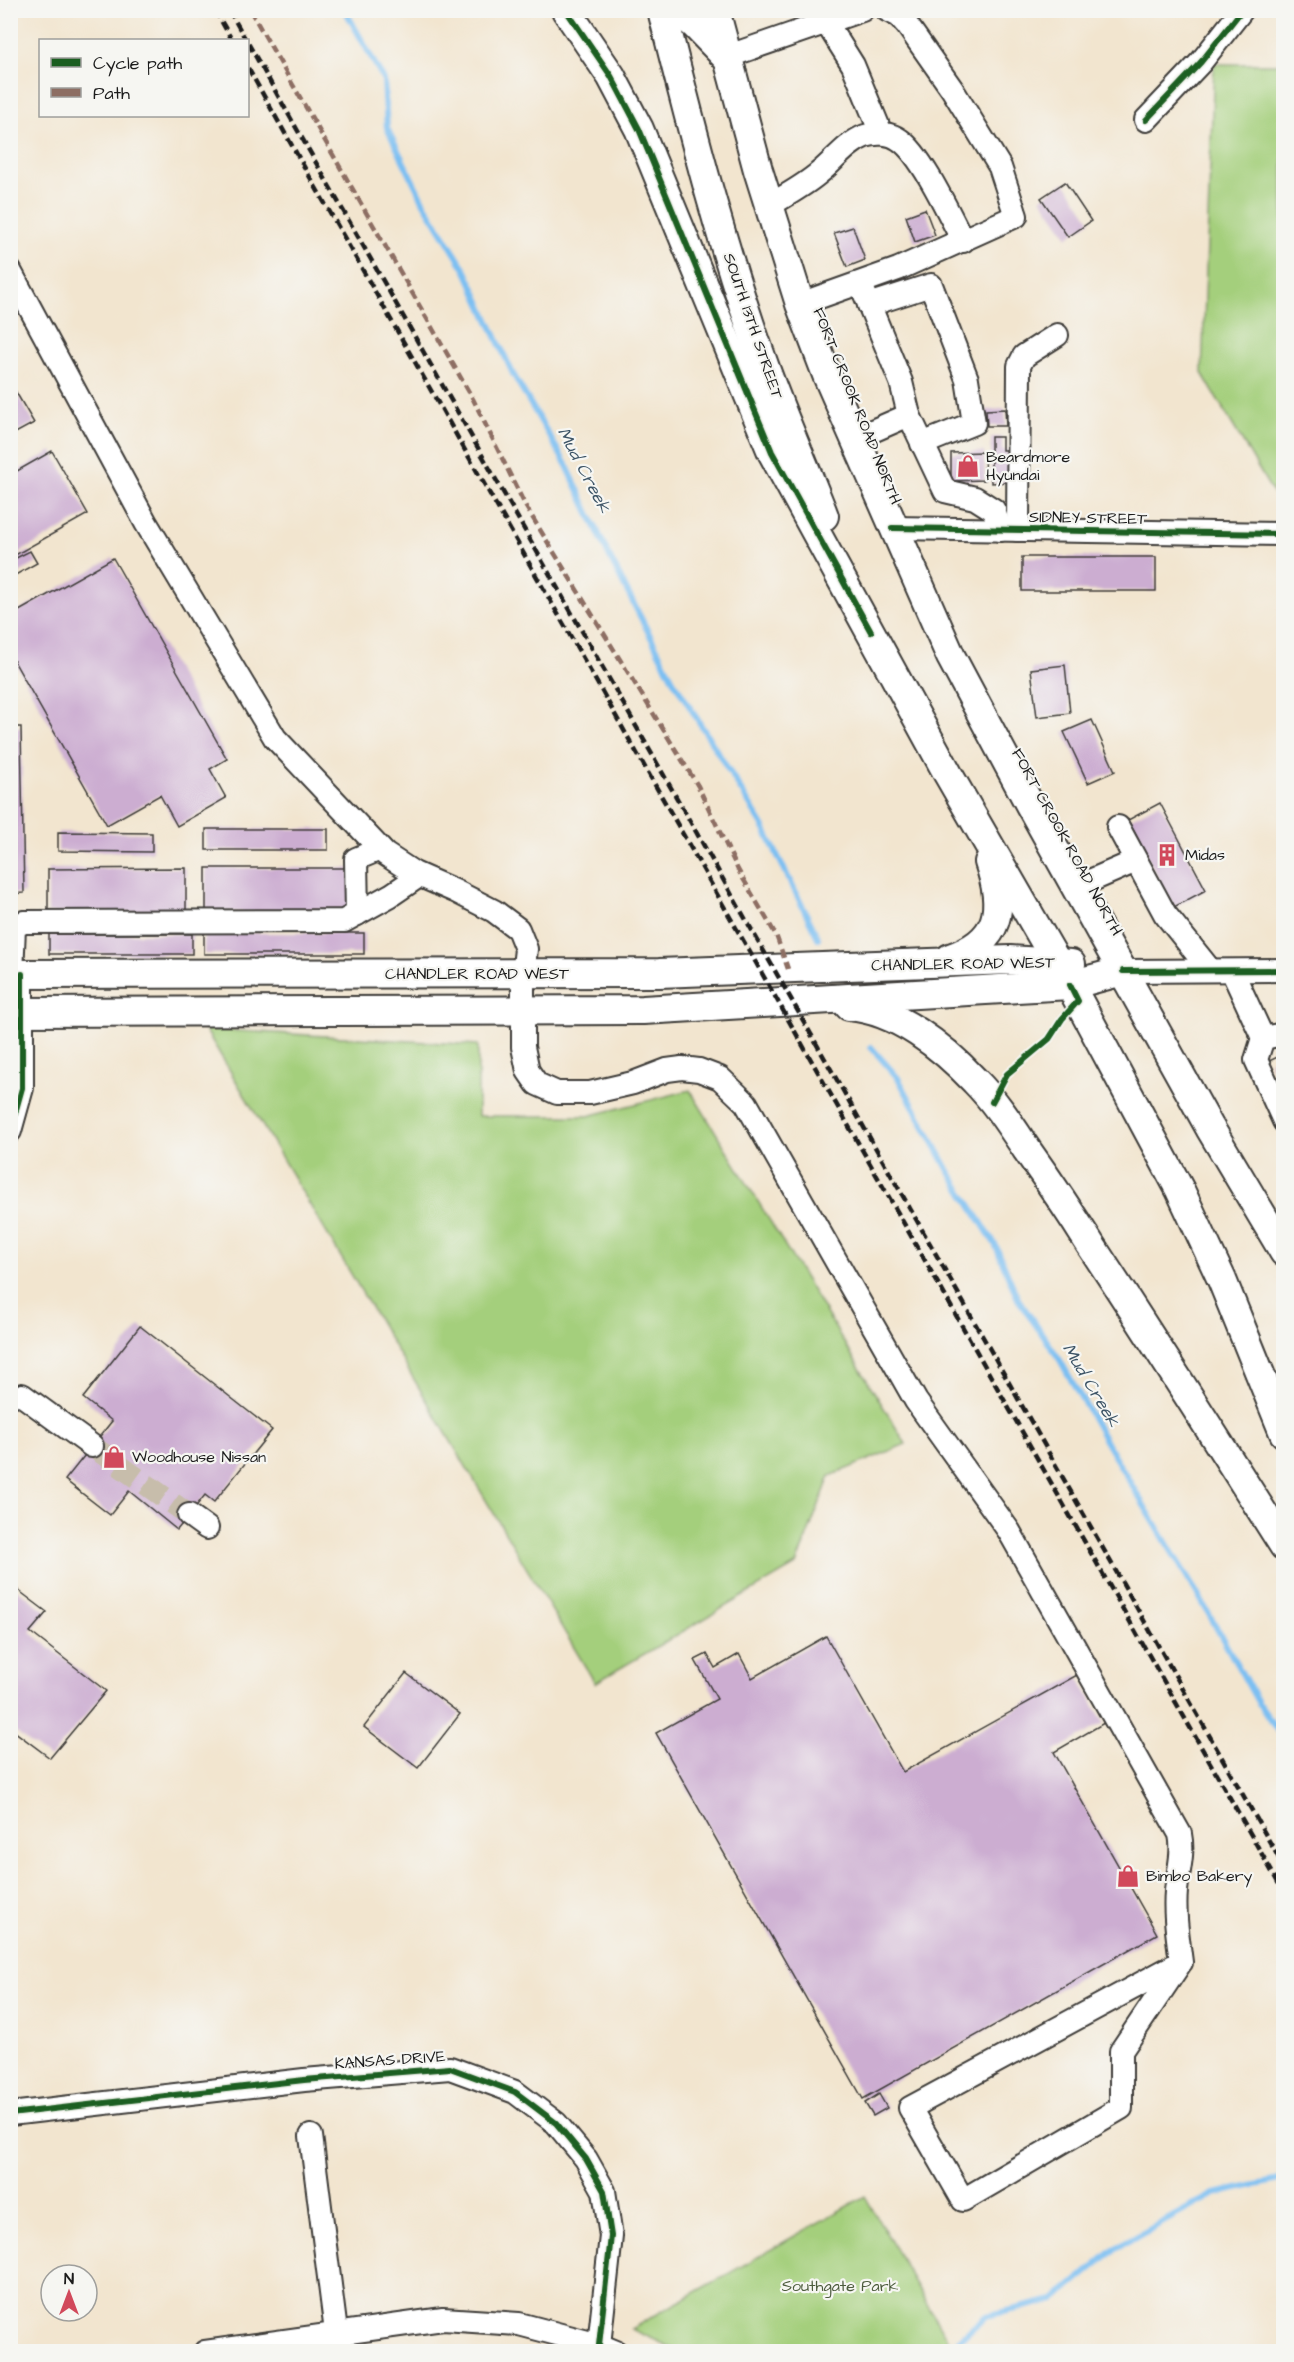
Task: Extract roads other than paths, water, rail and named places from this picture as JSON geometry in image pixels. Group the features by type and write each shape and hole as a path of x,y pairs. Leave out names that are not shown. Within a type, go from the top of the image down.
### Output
{"main road":[{"path":"566,10 611,76 639,129 772,452 978,825 1063,973 1180,1190 1222,1280 1284,1433"},
{"name":"SOUTH 13TH STREET","path":"662,10 727,253 765,369 871,632"},
{"path":"677,10 726,57"},
{"path":"715,10 726,57"},
{"name":"FORT CROOK ROAD NORTH","path":"726,57 800,304 892,528 951,657 1210,1128 1275,1218 1284,1252"},
{"path":"938,962 965,953 980,944 990,933 996,919 995,886 978,825"},
{"name":"CHANDLER ROAD WEST","path":"15,974 680,973 1010,960 1063,973"},
{"name":"CHANDLER ROAD WEST","path":"17,1012 643,1010 793,1003 1063,973 1123,971"},
{"path":"793,1003 854,1007 902,1023 949,1056 976,1082 1006,1119 1061,1199 1179,1379 1284,1546"}],"street":[{"path":"726,57 862,10"},
{"path":"800,304 898,269 1016,216 1000,167 952,89 907,25 899,16 887,10"},
{"path":"1146,120 1201,62 1242,10"},
{"path":"826,22 853,65 881,133"},
{"path":"769,206 818,174 854,143 866,136 881,133 894,136 908,148 927,175 963,241"},
{"path":"10,271 146,523 275,738 380,849 419,876 494,911 518,929 526,950 523,975 523,1047 528,1071 537,1084 557,1093 590,1093 633,1083 667,1070 682,1068 699,1070 720,1078 746,1103 916,1401 1009,1531 1172,1817 1180,1834 1183,1849 1176,1888 1175,1912 1181,1962 1121,2051 1121,2108 963,2200 910,2108 1181,1962"},
{"path":"860,282 901,382 909,415 945,491 975,498 994,510 1009,530"},
{"path":"869,305 931,285 967,380 974,423 922,444"},
{"path":"1009,530 1019,366 1024,356 1057,335"},
{"path":"854,439 909,415"},
{"name":"SIDNEY STREET","path":"892,528 1284,534"},
{"path":"1118,827 1165,914 1221,970 1274,1036 1256,1060 1275,1088 1283,1119"},
{"path":"357,914 356,859 380,849"},
{"path":"1076,887 1136,861"},
{"path":"10,1131 22,1088 14,927 24,922 344,921 391,895 419,876"},
{"path":"1123,971 1284,970"},
{"path":"22,1395 92,1446"},
{"name":"KANSAS DRIVE","path":"10,2114 304,2080 450,2068 514,2092 556,2122 586,2159 604,2191 610,2236 608,2348"},
{"path":"311,2136 336,2332"},
{"path":"218,2350 283,2345 336,2332 443,2319 519,2324 608,2348"}],"waterway":[{"name":"Mud Creek","path":"345,10 384,80 387,128 424,203 466,271 513,374 567,466 611,560 672,678 763,826 818,938"},
{"name":"Mud Creek","path":"871,1047 898,1078 949,1171 995,1244 1018,1299 1060,1360 1107,1444 1201,1600 1259,1704 1284,1740"},
{"path":"958,2341 986,2316 1054,2300 1116,2248 1214,2194 1284,2179"}],"tunnel":[{"path":"92,1446 189,1515"}],"railway":[{"path":"215,10 231,39"},
{"path":"229,10 245,39"},
{"path":"249,45 1284,1867"},
{"path":"249,70 1284,1893"}],"place":[{"name":"Beardmore Hyundai","path":"968,466"},
{"name":"Midas","path":"1167,855"},
{"name":"Woodhouse Nissan","path":"114,1457"},
{"name":"Bimbo Bakery","path":"1128,1876"}],"park label":[{"name":"Southgate Park","path":"840,2286"}]}
